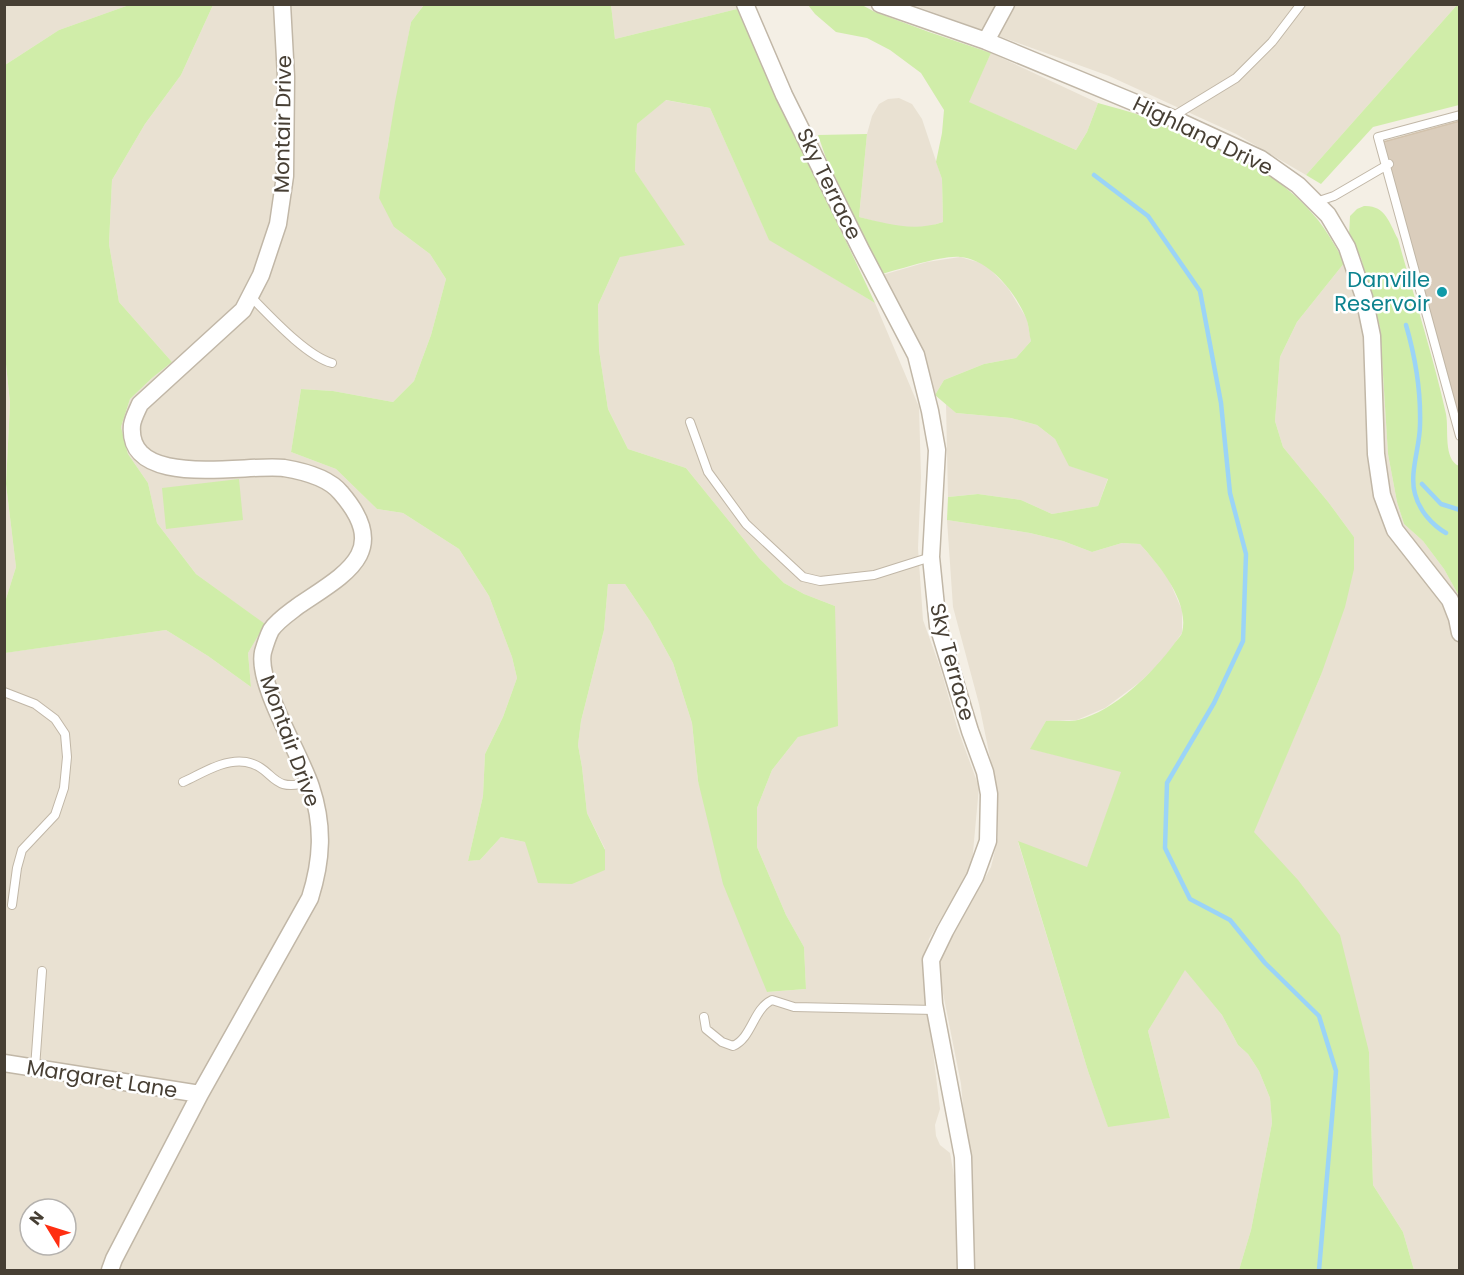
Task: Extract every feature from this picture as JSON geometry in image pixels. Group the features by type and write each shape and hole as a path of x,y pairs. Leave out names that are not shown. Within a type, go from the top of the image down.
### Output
{"street":[{"name":"Montair Drive","path":"110,1270 200,1094 310,898 319,870 321,838 309,782 265,681 263,654 271,631 283,618 343,575 357,560 364,543 363,529 354,511 340,491 321,479 283,468 180,469 162,467 141,453 132,437 132,423 140,404 243,310 261,275 278,224 285,176 286,77 282,4"},
{"name":"Sky Terrace","path":"746,4 784,95 916,355 937,450 931,557 938,626 985,772 989,794 988,841 978,868 931,960 935,1011 963,1157 966,1270"},
{"name":"Highland Drive","path":"880,4 986,41 1172,118 1261,159 1298,185 1328,215 1347,247 1364,297 1372,336 1376,454 1382,495 1395,530 1450,600 1458,618 1460,633"},
{"path":"986,41 1006,4"},
{"name":"Margaret Lane","path":"4,1064 200,1094"}],"lane":[{"path":"1172,118 1236,78 1272,42 1301,4"},
{"path":"1460,115 1378,137 1388,165 1460,436"},
{"path":"1315,202 1334,196 1388,165"},
{"path":"250,296 287,332 332,363"},
{"path":"690,422 708,472 733,507 746,524 803,577 820,581 874,575 931,557"},
{"path":"4,692 35,704 55,719 65,734 67,757 64,788 54,814 22,850 12,905"},
{"path":"183,782 220,766 244,762 254,765 281,784 289,786 309,782"},
{"path":"35,1068 42,971"},
{"path":"704,1017 706,1029 722,1042 733,1046 739,1043 756,1016 772,1000 794,1007 935,1011"}],"shaded area":[{"path":"735,4 737,9 615,39 611,5"},
{"path":"5,5 129,5 59,30 5,65"},
{"path":"213,5 424,5 411,22 387,149 394,227 430,254 446,279 431,335 414,381 393,402 333,391 301,389 291,452 336,469 377,509 403,513 459,549 489,596 512,657 517,678 503,717 485,754 483,796 468,861 480,860 501,837 525,842 605,849 587,813 578,745 581,721 604,630 608,584 625,584 650,621 673,663 692,723 698,781 768,992 806,989 804,947 786,915 757,847 757,808 772,770 798,737 835,606 804,594 784,583 759,558 686,468 628,449 608,409 599,350 598,305 620,257 654,200 635,171 637,124 665,100 710,108 769,239 875,303 919,407 921,477 918,548 923,620 979,787 972,863 960,890 929,939 923,970 940,1109 935,1125 936,1136 940,1145 950,1153 958,1198 971,1192 961,1084 941,983 940,959 991,867 998,838 998,796 979,704 953,607 947,520 1030,533 1063,541 1092,552 1122,543 1140,544 1169,580 1182,610 1182,633 1162,661 1140,682 1105,708 1077,720 1046,721 1031,749 1122,771 1087,868 1018,842 1088,1071 1108,1126 1170,1118 1148,1031 1185,969 1222,1015 1238,1045 1248,1054 1259,1071 1270,1098 1272,1123 1251,1230 1239,1270 5,1270 4,653 166,630 251,687 248,653 264,624 196,574 157,523 148,483 128,454 121,427 130,399 172,362 119,302 109,244 112,180 145,124 181,75"},
{"path":"913,5 1457,5 1306,175 1236,134 1109,76"},
{"path":"991,53 1098,103 1087,132 1076,150 968,102"},
{"path":"899,98 912,104 922,119 942,179 943,222 927,227 896,227 859,217 867,134 872,116 879,104 888,99"},
{"path":"960,257 985,264 1008,288 1027,319 1031,341 1016,358 984,364 944,380 935,395 907,318 879,276 927,262"},
{"path":"1361,258 1380,327 1388,454 1397,502 1404,524 1423,541 1444,569 1459,596 1459,1270 1414,1270 1403,1232 1373,1185 1369,1052 1253,832 1321,675 1354,537 1283,447 1275,421 1280,357 1297,322 1345,262"},
{"path":"4,345 10,403 6,484 16,567 5,602"},
{"path":"946,404 956,413 1011,418 1037,425 1055,439 1070,466 1108,478 1098,506 1052,514 1021,500 978,494 948,497"}],"green space":[{"path":"129,5 213,5 181,75 145,124 112,180 109,244 119,302 172,362 130,399 121,427 128,454 148,483 157,523 196,574 265,624 248,653 251,687 166,630 5,653 5,602 16,567 6,484 10,403 4,345 5,65 59,30"},
{"path":"424,5 611,5 615,39 737,9 875,303 769,240 710,108 666,100 637,124 635,171 685,245 620,257 598,305 599,350 608,409 628,449 686,468 759,558 784,583 804,594 835,606 838,726 798,737 772,770 757,808 757,847 786,915 804,947 806,989 767,992 723,884 698,781 692,723 673,663 650,621 625,584 608,584 604,630 581,721 578,745 587,813 605,850 605,870 572,884 538,883 525,842 501,837 480,860 468,861 483,796 485,754 503,717 517,678 512,657 489,596 459,549 403,513 377,509 336,469 291,452 301,389 333,391 393,402 414,381 431,335 446,279 430,254 394,227 379,198 411,22"},
{"path":"808,5 862,5 875,12 991,53 969,102 1076,150 1087,132 1098,103 1157,121 1217,145 1273,178 1297,198 1318,220 1345,262 1297,322 1280,357 1275,421 1283,447 1354,537 1354,569 1345,607 1321,675 1254,832 1298,880 1340,935 1369,1052 1373,1185 1403,1232 1414,1270 1239,1270 1251,1230 1272,1123 1270,1098 1259,1071 1248,1054 1238,1045 1222,1015 1185,970 1148,1031 1170,1118 1108,1127 1088,1071 1018,841 1087,867 1121,772 1030,749 1046,721 1074,721 1092,715 1132,690 1155,667 1181,634 1183,621 1181,609 1164,573 1140,544 1122,543 1092,552 1063,541 1030,533 947,520 948,497 978,494 1021,500 1052,514 1098,506 1108,479 1069,466 1055,439 1037,425 1011,418 956,413 935,395 944,380 984,364 1016,358 1031,341 1027,321 1016,298 1000,279 971,259 943,258 882,274 838,193 818,135 867,134 859,217 901,226 932,225 943,222 942,179 936,162 944,110 921,73 890,50 867,38 836,32"},
{"path":"1457,5 1460,5 1459,105 1373,127 1321,184 1306,175"},
{"path":"1364,206 1377,208 1382,212 1398,239 1441,392 1446,414 1449,450 1454,462 1459,466 1459,596 1444,569 1423,541 1404,524 1397,502 1388,454 1380,327 1361,258 1349,236 1350,216"},
{"path":"239,479 243,520 166,529 162,488"}],"building":[{"name":"Danville Reservoir","path":"1460,121 1460,420 1383,142"}],"waterway":[{"path":"1094,175 1148,216 1200,291 1221,403 1230,493 1246,554 1243,641 1214,703 1167,783 1165,848 1190,899 1230,920 1265,963 1319,1016 1336,1071 1319,1270"},
{"path":"1406,325 1415,362 1420,400 1420,433 1413,486 1420,506 1427,516 1446,533"},
{"path":"1422,484 1441,504 1460,510"}],"place":[{"name":"Danville Reservoir","path":"1442,292"}]}
